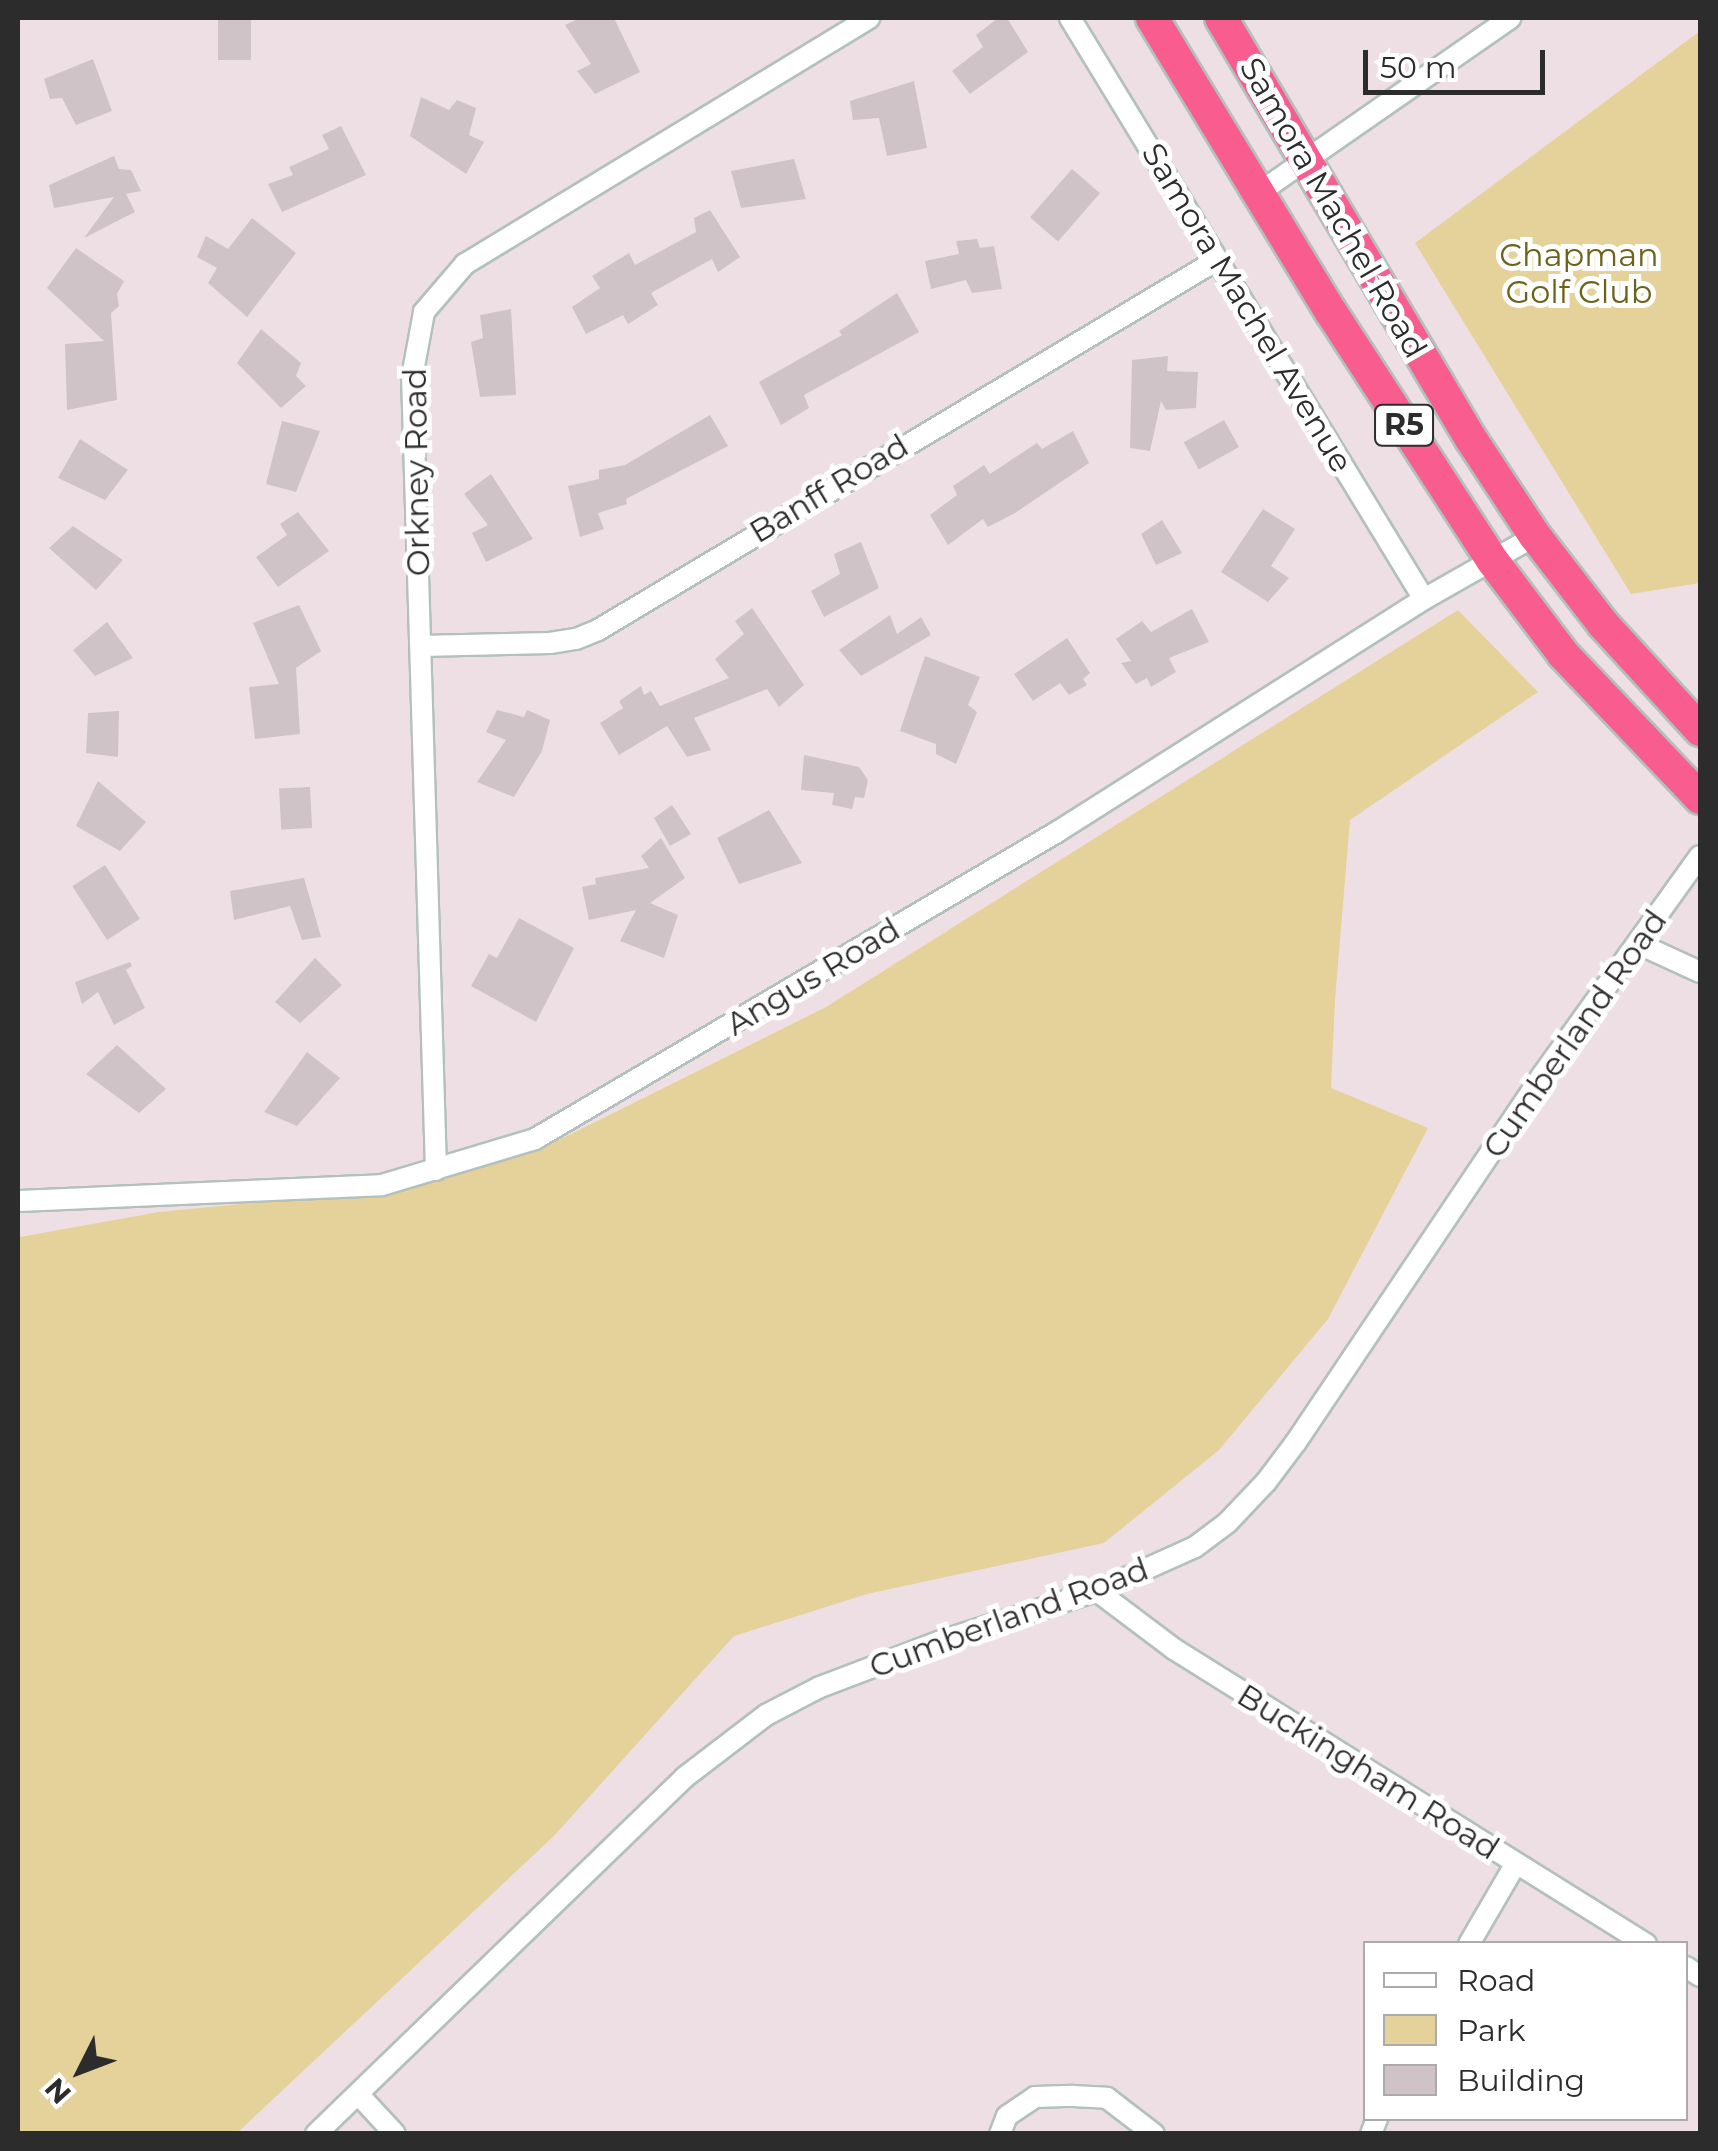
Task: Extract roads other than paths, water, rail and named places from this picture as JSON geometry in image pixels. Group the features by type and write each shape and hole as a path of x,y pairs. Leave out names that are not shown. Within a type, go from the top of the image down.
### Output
{"highway":[{"name":"R5","path":"1152,18 1330,312 1492,560 1574,668 1700,798"},
{"name":"Samora Machel Road","path":"1221,18 1471,439 1535,536 1603,624 1700,730"}],"street":[{"name":"Orkney Road","path":"436,1170 412,377 424,312 443,285 465,264 869,18"},
{"name":"Samora Machel Avenue","path":"1070,18 1424,599"},
{"path":"1260,192 1510,18"},
{"name":"Banff Road","path":"421,646 550,643 576,640 598,630 1216,260"},
{"name":"Angus Road","path":"18,1201 382,1185 535,1139 1057,832 1424,599 1535,536"},
{"name":"Cumberland Road","path":"316,2134 724,1743 820,1688 940,1641 1098,1591 1194,1546 1227,1523 1266,1482 1541,1077 1700,856"},
{"path":"1639,944 1700,972"},
{"name":"Buckingham Road","path":"1098,1591 1174,1649 1641,1941"},
{"path":"1471,1941 1514,1865"},
{"path":"358,2094 396,2134"},
{"path":"1000,2134 1007,2116 1035,2096 1106,2098 1154,2134"}],"park label":[{"name":"Chapman Golf Club","path":"1579,274"}]}
